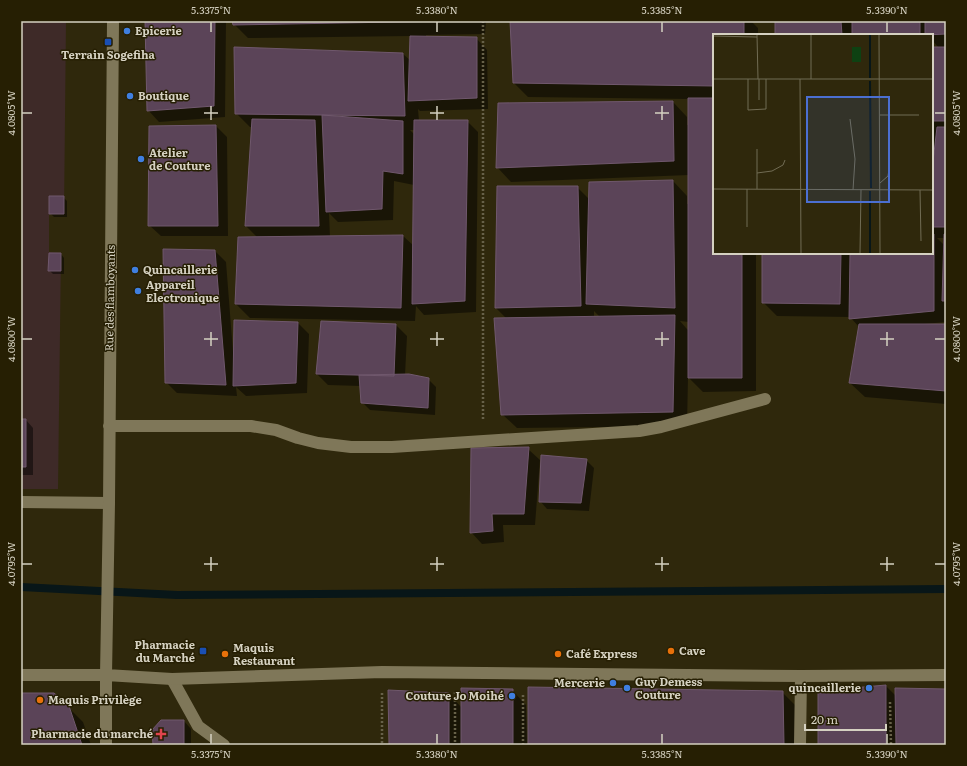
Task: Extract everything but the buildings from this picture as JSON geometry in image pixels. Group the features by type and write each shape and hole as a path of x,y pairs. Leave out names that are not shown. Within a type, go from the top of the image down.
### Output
{"street":[{"name":"Rue des flamboyants","path":"106,675 113,21"},
{"path":"109,426 252,426 276,430 298,438 351,447 392,447 639,431 661,427 765,399"},
{"path":"21,502 109,502"},
{"path":"21,675 106,675 172,678 382,672 801,676 946,675"},
{"path":"106,675 106,745"},
{"path":"800,745 801,676"},
{"path":"172,678 198,726 224,745"}],"path":[{"path":"483,21 483,441"},
{"path":"382,672 382,745"},
{"path":"454,673 455,745"},
{"path":"523,674 523,745"},
{"path":"890,702 891,745"}],"shaded area":[{"path":"21,21 66,21 64,214 49,214 49,252 61,253 58,489 21,489"}],"waterway":[{"path":"21,587 177,595 946,589"}],"place":[{"name":"Epicerie","path":"127,31"},
{"name":"Terrain Sogefiha","path":"108,42"},
{"name":"Boutique","path":"130,96"},
{"name":"Atelier de Couture","path":"141,159"},
{"name":"Quincaillerie","path":"135,270"},
{"name":"Appareil Electronique","path":"138,291"},
{"name":"Pharmacie du Marché","path":"203,651"},
{"name":"Cave","path":"671,651"},
{"name":"Maquis Restaurant","path":"225,654"},
{"name":"Café Express","path":"558,654"},
{"name":"Mercerie","path":"613,683"},
{"name":"Guy Demess Couture","path":"627,688"},
{"name":"quincaillerie","path":"869,688"},
{"name":"Couture Jo Moihé","path":"512,696"},
{"name":"Maquis Privilège","path":"40,700"},
{"name":"Pharmacie du marché","path":"161,734"}]}
